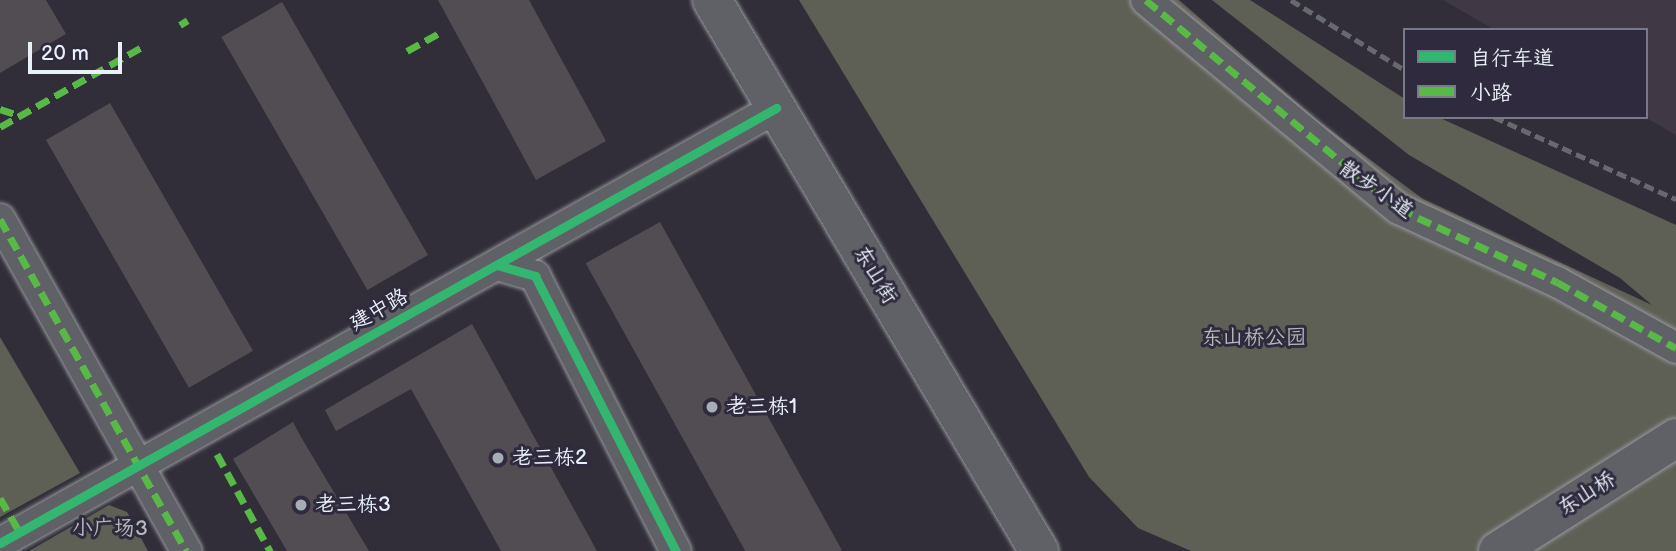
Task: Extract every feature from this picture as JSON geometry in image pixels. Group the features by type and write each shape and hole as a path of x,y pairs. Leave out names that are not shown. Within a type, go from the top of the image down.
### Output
{"main road":[{"name":"东山街","path":"712,0 1039,551"},
{"name":"东山桥","path":"1498,551 1676,438"}],"street":[{"name":"散步小道","path":"1146,0 1399,209 1558,282 1676,348"},
{"name":"建中路","path":"0,543 776,108"},
{"path":"0,219 186,551"},
{"path":"497,265 535,276 676,551"}],"shaded area":[{"path":"1443,0 1676,0 1676,135 1648,119 1648,28 1492,28"}],"green space":[{"name":"东山桥公园","path":"799,0 1179,0 1318,121 1423,199 1652,305 1620,278 1409,155 1212,0 1250,0 1403,98 1403,119 1442,119 1676,225 1676,551 1191,551 1138,528 1089,477"},
{"path":"0,337 80,473 0,517"},
{"name":"小广场3","path":"109,505 127,512 148,551 29,551"}],"building":[{"path":"0,0 46,0 66,34 0,73"},
{"path":"438,0 529,0 606,141 536,180"},
{"path":"282,2 428,255 367,290 221,37"},
{"path":"110,103 253,351 189,388 46,140"},
{"name":"老三栋1","path":"660,222 842,550 745,551 586,263"},
{"name":"老三栋2","path":"472,324 597,551 501,551 411,389 336,431 325,410"},
{"name":"老三栋3","path":"293,422 369,551 287,551 233,459"}],"railway":[{"path":"1291,0 1403,69"},
{"path":"1498,119 1676,199"}],"marked path":[{"path":"1146,0 1399,209 1557,282 1676,348"},
{"path":"180,25 188,20"},
{"path":"407,51 439,33"},
{"path":"0,127 142,47"},
{"path":"0,109 21,116"},
{"path":"0,219 186,551"},
{"path":"217,454 270,551"},
{"path":"0,498 20,532"}],"cycle path":[{"path":"0,543 776,108"},
{"path":"497,265 535,276 676,551"}],"place":[{"name":"老三栋1","path":"712,407"},
{"name":"老三栋2","path":"498,458"},
{"name":"老三栋3","path":"301,505"}]}
